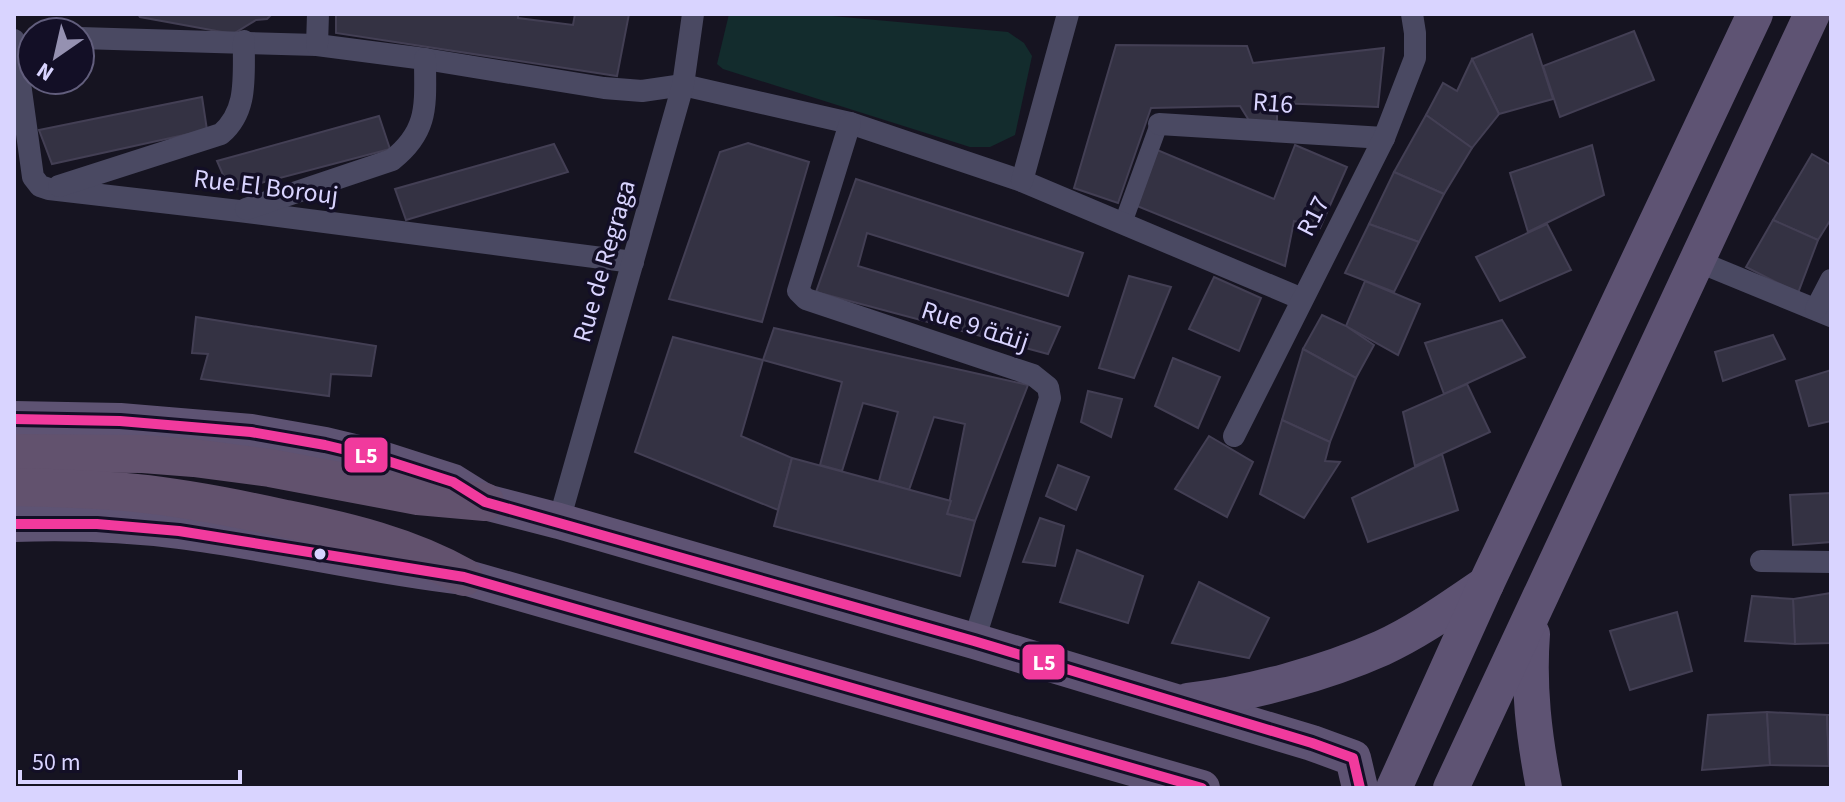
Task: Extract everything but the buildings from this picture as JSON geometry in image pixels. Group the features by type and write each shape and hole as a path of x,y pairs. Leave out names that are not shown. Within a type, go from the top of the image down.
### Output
{"highway":[{"path":"14,453 143,454 194,458 297,472 418,496 485,502"},
{"path":"14,487 138,493 231,507 387,544 435,561 464,577"}],"main road":[{"path":"1394,788 1486,584 1755,14"},
{"path":"1451,788 1812,14"},
{"path":"14,419 173,424 285,437 426,472 453,482 485,502 974,641 1353,758 1360,788"},
{"path":"14,524 115,524 181,531 406,571 464,577 1202,788"},
{"path":"1178,702 1232,695 1361,656 1430,622 1486,584"},
{"path":"1534,612 1530,679 1544,788"}],"street":[{"path":"317,45 318,14"},
{"name":"Rue de Regraga","path":"559,521 683,85 693,14"},
{"path":"1022,181 1068,14"},
{"name":"R17","path":"1234,436 1384,138 1415,58 1412,14"},
{"path":"14,38 33,177 40,186 49,189 221,134 239,114 244,41"},
{"path":"96,38 317,45 604,88 642,91 683,85 850,123 1022,181 1302,299"},
{"path":"239,211 392,160 408,147 418,133 425,114 425,59"},
{"name":"Rue 9 زنقة","path":"850,123 798,291 806,299 1033,375 1048,387 1050,398 974,641"},
{"path":"1123,223 1159,124"},
{"name":"R16","path":"1159,124 1384,138"},
{"name":"Rue El Borouj","path":"49,189 633,262"},
{"path":"1697,261 1824,313 1831,280"},
{"path":"1761,561 1831,562"}],"green space":[{"path":"729,14 810,14 1008,32 1024,43 1032,56 1015,135 990,147 970,147 723,69 717,64"}],"transit line":[{"name":"L5","path":"14,419 120,421 251,432 375,457 453,482 485,502 974,641 1312,743 1353,758 1360,788"},
{"name":"L5","path":"14,524 97,524 179,531 464,577 1202,788"}]}
